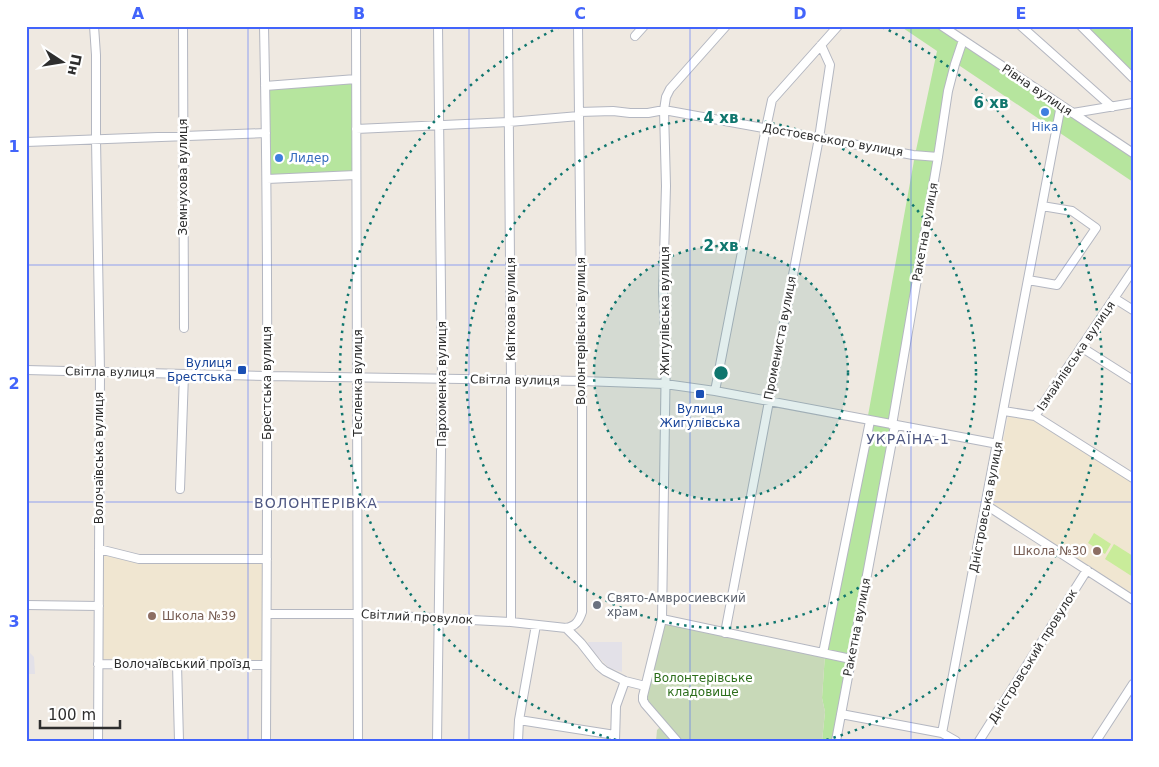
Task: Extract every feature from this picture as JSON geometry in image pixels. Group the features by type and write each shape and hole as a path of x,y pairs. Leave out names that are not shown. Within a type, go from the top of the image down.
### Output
{"street":[{"name":"Волочаївська вулиця","path":"94,26 100,372 98,741"},
{"name":"Земнухова вулиця","path":"183,26 184,328"},
{"name":"Брестська вулиця","path":"264,26 268,376 266,741"},
{"name":"Тесленка вулиця","path":"356,26 358,741"},
{"name":"Пархоменка вулиця","path":"437,741 442,379 438,26"},
{"name":"Квіткова вулиця","path":"508,26 511,622"},
{"name":"Волонтерівська вулиця","path":"566,628 573,627 577,623 582,612 582,381 578,26"},
{"path":"635,36 644,26"},
{"name":"Жигулівська вулиця","path":"645,686 662,619 666,350 663,292 666,186 664,110 666,97 670,89 726,26"},
{"path":"715,391 772,100 838,26"},
{"name":"Рівна вулиця","path":"942,26 1133,153"},
{"name":"Ракетна вулиця","path":"836,741 893,425 948,91 960,38 959,26"},
{"path":"1021,26 1112,107"},
{"path":"1080,26 1133,78"},
{"name":"Промениста вулиця","path":"725,632 819,138 830,65 821,45"},
{"path":"265,86 356,79"},
{"path":"1073,113 1133,103"},
{"name":"Дністровська вулиця","path":"942,733 1061,105"},
{"name":"Достоєвського вулиця","path":"356,129 509,122 614,111 648,113 664,110 913,155 938,157"},
{"path":"26,142 266,133"},
{"path":"267,179 356,174"},
{"path":"1028,280 1056,285 1096,228 1072,212 1042,206"},
{"name":"Ізмайлівська вулиця","path":"1035,416 1133,270"},
{"path":"1114,298 1133,310"},
{"path":"1081,347 1133,380"},
{"name":"Світла вулиця","path":"26,370 665,384 715,391 998,444"},
{"path":"180,489 184,374"},
{"path":"1004,411 1035,416 1133,478"},
{"path":"823,653 870,421"},
{"path":"986,505 1133,600"},
{"path":"99,550 139,559 267,559"},
{"name":"Дністровський провулок","path":"979,741 1087,570"},
{"path":"26,605 98,606"},
{"name":"Світлий провулок","path":"267,614 358,614 511,622 566,628"},
{"path":"662,619 851,659"},
{"path":"518,741 519,720 536,625"},
{"path":"566,628 599,666 625,681 645,686 643,696 645,704 677,741"},
{"name":"Волочаївський проїзд","path":"98,664 266,665"},
{"path":"177,664 179,741"},
{"path":"519,720 615,738 616,706 625,681"},
{"path":"1096,741 1133,684"},
{"path":"841,714 942,733 956,741"}],"shaded area":[{"name":"Школа №30","path":"1008,416 1036,421 1133,482 1133,596 991,505"},
{"name":"Школа №39","path":"102,554 139,562 263,563 263,661 102,660"},
{"path":"26,630 30,630 30,653 34,657 35,674 26,674"},
{"path":"588,642 622,642 622,672 609,668 589,647"}],"green space":[{"path":"900,26 957,26 955,36 1133,154 1133,182 954,62 893,427 836,741 822,741 825,712 822,698 825,654 915,155 937,51"},
{"path":"1084,26 1126,26 1133,33 1133,75"},
{"path":"355,81 355,173 268,178 267,87"},
{"path":"1094,533 1111,544 1105,554 1088,543"},
{"path":"1114,544 1133,556 1133,577 1105,559"},
{"name":"Волонтерівське кладовище","path":"662,619 825,654 822,698 825,712 822,741 656,741 657,730 663,724 645,704"}],"place":[{"name":"Ніка","path":"1045,112"},
{"name":"Лидер","path":"279,158"},
{"name":"Вулиця Брестська","path":"242,370"},
{"name":"Вулиця Жигулівська","path":"700,394"},
{"name":"Школа №30","path":"1097,551"},
{"name":"Свято-Амвросиевский храм","path":"597,605"},
{"name":"Школа №39","path":"152,616"}],"district":[{"name":"УКРАЇНА-1","path":"908,439"},
{"name":"ВОЛОНТЕРІВКА","path":"316,503"}]}
